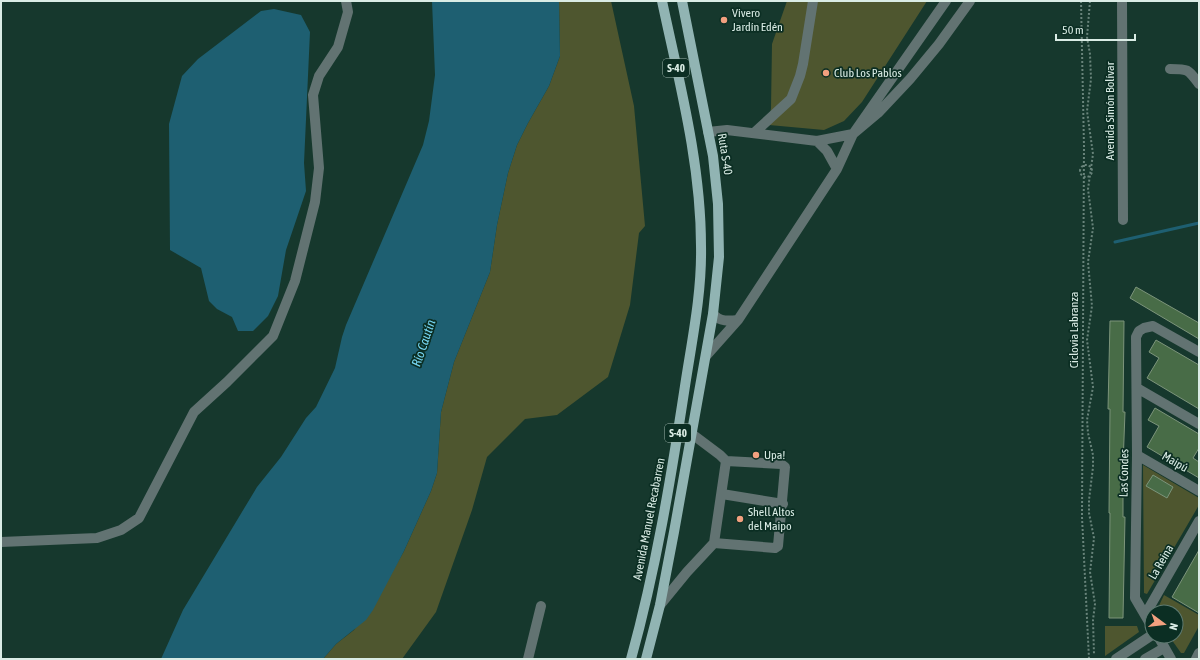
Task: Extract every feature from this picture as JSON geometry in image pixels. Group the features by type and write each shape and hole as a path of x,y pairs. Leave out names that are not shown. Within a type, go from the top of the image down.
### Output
{"main road":[{"name":"S-40","path":"662,1 690,136"},
{"name":"Ruta S-40","path":"682,1 716,180 719,228 718,264 713,314"},
{"path":"690,136 708,132"},
{"name":"Avenida Manuel Recabarren","path":"631,659 642,618 671,480 696,311 701,245 697,180 690,136"},
{"name":"S-40","path":"646,659 660,605 713,314"}],"street":[{"path":"1,542 96,538 121,530 139,518 194,412 227,382 273,336 295,281 315,202 319,168 313,95 319,76 338,47 348,12 346,1"},
{"path":"754,133 791,99 803,64 814,1"},
{"path":"706,356 738,320 837,169 853,134 946,1"},
{"path":"708,132 727,130 817,141 853,134 878,112 910,79 939,44 970,1"},
{"name":"Avenida Simón Bolívar","path":"1122,1 1123,220"},
{"path":"1170,70 1185,70 1190,72 1199,84"},
{"path":"817,141 827,151 837,169"},
{"path":"713,314 716,318 723,321 738,320"},
{"name":"Las Condes","path":"1144,613 1135,598 1138,455 1136,337 1144,328 1153,326 1199,352"},
{"path":"1137,388 1199,424"},
{"path":"692,434 726,461 781,464 786,467 777,547 714,543"},
{"name":"Maipú","path":"1138,455 1199,491"},
{"path":"660,605 687,572 714,543 726,461"},
{"path":"722,494 783,504"},
{"name":"La Reina","path":"1151,604 1199,521"},
{"path":"528,659 541,606"},
{"path":"1116,659 1144,640"},
{"path":"1162,644 1171,659"},
{"path":"1145,659 1164,648"},
{"path":"1196,659 1199,653"}],"path":[{"name":"Ciclovia Labranza","path":"1081,1 1084,165 1082,517 1089,659"},
{"path":"1090,1 1087,37 1091,71 1087,111 1093,154 1090,167 1092,172 1089,176 1088,194 1093,228 1088,262 1092,310 1087,340 1093,387 1087,420 1088,433 1093,455 1089,500 1094,538 1090,572 1095,604 1093,620 1094,654"},
{"path":"1084,165 1090,167"},
{"path":"1083,177 1089,176"}],"green space":[{"path":"559,1 611,1 634,106 645,226 639,233 630,305 608,377 557,415 525,419 487,457 472,510 436,612 402,659 323,659 336,644 354,630 390,576 404,551 431,491 437,473 441,412 454,362 490,272 497,225 508,173 517,145 549,86 560,56"},
{"name":"Club Los Pablos","path":"787,1 927,1 862,102 844,121 824,130 769,125 771,108 772,44"},
{"path":"1143,465 1199,498 1199,505 1147,594 1144,593"},
{"path":"1164,595 1180,604 1160,604"},
{"path":"1184,606 1199,615 1199,626 1184,653 1181,653 1175,644 1184,644"},
{"path":"1105,626 1137,626 1139,632 1105,656"}],"water":[{"name":"Río Cautín","path":"432,1 559,1 560,56 549,86 517,145 508,173 497,225 490,272 454,362 441,412 437,473 431,491 404,551 373,610 366,620 336,644 323,659 161,659 183,610 257,487 281,457 306,418 316,407 335,368 346,325 423,145 429,121 435,75"},
{"path":"274,9 301,15 310,32 304,163 306,191 286,250 278,296 268,316 253,331 238,331 232,317 217,309 209,301 201,268 170,250 169,124 182,76 198,59 261,11"}],"building":[{"path":"1136,287 1199,323 1199,339 1130,298"},
{"path":"1110,321 1124,321 1123,412 1125,412 1123,517 1125,517 1123,618 1109,618 1110,409 1108,409"},
{"path":"1156,340 1199,365 1199,409 1147,378 1159,358 1149,352"},
{"path":"1155,408 1199,434 1199,448 1193,458 1199,462 1199,478 1147,447 1159,426 1148,420"},
{"path":"1153,475 1173,487 1167,498 1146,486"},
{"path":"1199,550 1199,613 1172,597"}],"waterway":[{"path":"1115,242 1199,223"}],"place":[{"name":"Vivero Jardín Edén","path":"724,20"},
{"name":"Club Los Pablos","path":"826,73"},
{"name":"Upa!","path":"756,455"},
{"name":"Shell Altos del Maipo","path":"740,519"}]}
